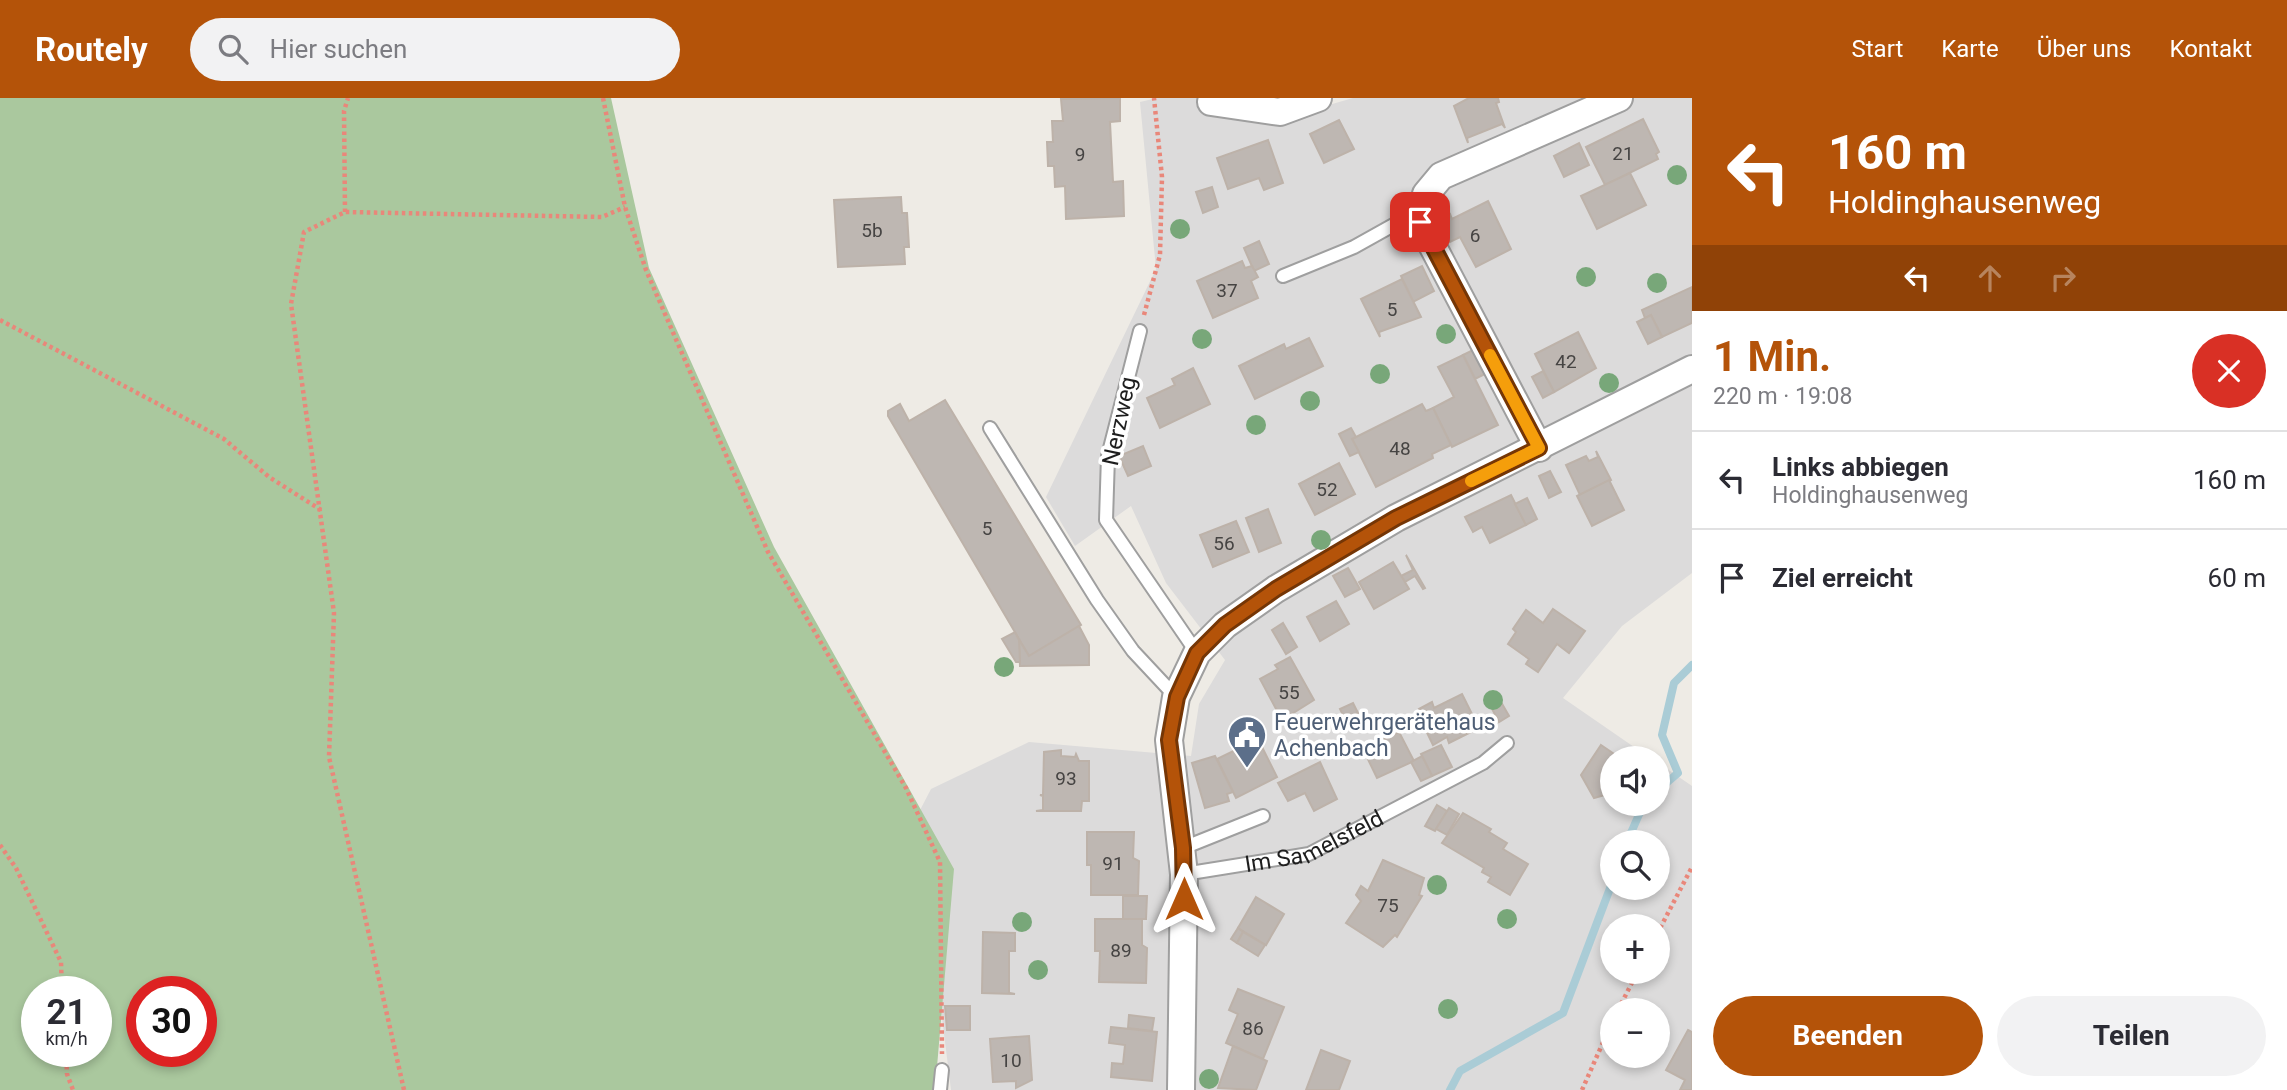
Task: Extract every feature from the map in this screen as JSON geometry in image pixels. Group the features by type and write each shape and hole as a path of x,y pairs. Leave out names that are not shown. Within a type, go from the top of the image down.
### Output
{"street":[{"path":"1211,102 1280,111 1318,98"},
{"path":"1539,448 1420,222 1426,194 1441,176 1619,98"},
{"path":"1181,1090 1184,874 1169,740 1177,697 1197,653 1225,625 1276,589 1396,518 1692,369"}],"lane":[{"path":"1283,276 1354,247 1397,223 1420,222"},
{"name":"Nerzweg","path":"1140,331 1108,456 1106,520 1197,653"},
{"path":"990,428 1097,600 1133,651 1177,697"},
{"name":"Im Samelsfeld","path":"1184,874 1309,854 1483,763 1507,743"},
{"path":"1183,848 1263,816"},
{"path":"940,1090 942,1070"}],"path":[{"path":"345,212 344,111 348,98"},
{"path":"603,98 625,207 646,270 768,552 906,788 940,862 942,1070"},
{"path":"1140,331 1160,255 1162,177 1154,98"},
{"path":"404,1090 329,757 334,613 322,510 291,304 304,232 345,212 602,217 625,207"},
{"path":"0,320 224,439 269,477 322,510"},
{"path":"0,845 16,868 61,962 61,976"},
{"path":"1667,914 1692,867"},
{"path":"1582,1090 1600,1049"},
{"path":"67,1067 72,1090"}],"shaded area":[{"path":"1157,98 1199,98 1284,118 1353,98 1692,98 1692,573 1622,626 1563,698 1633,746 1600,746 1600,816 1670,816 1670,771 1692,786 1692,1090 951,1090 917,816 931,789 1029,742 1191,756 1199,704 1225,660 1166,583 1131,506 1075,546 1046,497 1156,269 1140,102"}],"green space":[{"path":"0,98 611,98 649,268 774,547 954,869 935,1090 0,1090"}],"building":[{"path":"1120,98 1120,121 1110,122 1113,182 1123,181 1124,216 1066,219 1065,186 1055,187 1054,166 1048,166 1047,142 1053,142 1052,121 1063,121 1061,99"},
{"path":"1469,98 1498,98 1499,102 1496,103 1505,128 1502,124 1467,138 1468,143 1454,106"},
{"path":"1643,119 1659,152 1656,154 1658,159 1605,185 1586,147"},
{"path":"1339,120 1354,149 1324,163 1310,134"},
{"path":"1268,140 1283,183 1264,190 1259,178 1228,189 1217,158"},
{"path":"1579,143 1589,165 1564,177 1554,156"},
{"path":"1630,173 1646,205 1597,229 1581,196"},
{"path":"1212,187 1218,207 1203,213 1196,192"},
{"path":"901,197 902,213 907,213 909,247 904,247 905,264 838,267 834,200"},
{"path":"1488,201 1511,249 1476,267 1460,237 1450,242 1439,220 1450,214 1452,219"},
{"path":"1259,241 1269,264 1254,271 1244,248"},
{"path":"1242,261 1245,268 1252,266 1258,277 1251,281 1258,298 1213,318 1197,281"},
{"path":"1422,266 1434,291 1413,302 1401,276"},
{"path":"1402,279 1421,317 1379,332 1380,337 1361,299"},
{"path":"1692,287 1692,323 1662,337 1651,315 1645,318 1642,310"},
{"path":"1651,315 1662,337 1648,344 1637,322"},
{"path":"1578,332 1596,368 1554,392 1535,354"},
{"path":"1309,338 1323,366 1255,399 1239,366 1284,344 1286,349"},
{"path":"1475,349 1487,373 1475,379 1463,355"},
{"path":"1463,355 1498,425 1452,447 1433,408 1454,397 1438,367"},
{"path":"1193,368 1210,404 1160,428 1147,398 1175,385 1172,379"},
{"path":"1543,371 1554,392 1543,398 1532,377"},
{"path":"945,400 1081,625 1029,656 888,416 888,411 900,404 909,421"},
{"path":"1422,404 1426,411 1433,408 1451,445 1432,454 1433,458 1376,487 1352,439"},
{"path":"1351,428 1356,437 1352,439 1359,452 1350,456 1339,434"},
{"path":"1143,446 1151,466 1128,476 1119,456"},
{"path":"1596,451 1611,480 1580,495 1566,465 1586,456 1589,461 1598,457"},
{"path":"1339,463 1355,494 1315,515 1299,484"},
{"path":"1550,471 1561,492 1549,498 1539,476"},
{"path":"1609,480 1624,510 1592,526 1577,496"},
{"path":"1511,495 1526,525 1490,543 1482,527 1473,532 1465,517"},
{"path":"1527,498 1537,519 1526,525 1515,504"},
{"path":"1268,509 1281,543 1259,552 1246,518"},
{"path":"1236,521 1249,552 1213,567 1200,535"},
{"path":"1406,555 1425,588 1423,589 1415,576 1405,582 1401,576 1413,570"},
{"path":"1393,562 1409,589 1374,609 1359,582"},
{"path":"1348,568 1360,589 1345,597 1333,576"},
{"path":"1336,601 1349,624 1320,641 1307,617"},
{"path":"1553,609 1585,631 1569,653 1557,644 1538,672 1526,664 1529,659 1508,644 1516,632 1513,629 1526,610 1543,623"},
{"path":"1283,623 1297,647 1286,654 1272,630"},
{"path":"1079,626 1089,645 1089,665 1020,666 1019,640 1029,656"},
{"path":"1015,632 1019,640 1020,662 1016,662 1002,639"},
{"path":"1290,657 1314,700 1282,720 1260,679 1278,669 1275,665"},
{"path":"1462,694 1479,728 1449,743 1447,737 1433,745 1419,716 1422,714 1419,709 1432,702 1434,708"},
{"path":"1501,702 1509,716 1499,722 1491,707"},
{"path":"1353,703 1358,713 1345,719 1340,709"},
{"path":"1399,732 1414,761 1377,778 1363,749"},
{"name":"Feuerwehrgerätehaus Achenbach","path":"1258,739 1277,777 1236,798 1217,759"},
{"path":"1441,745 1452,767 1432,776 1421,754"},
{"path":"1600,746 1600,796 1594,798 1581,775"},
{"path":"1061,750 1061,756 1075,757 1076,754 1079,761 1089,761 1089,801 1082,801 1081,811 1036,811 1043,810 1043,796 1040,795 1043,795 1044,752"},
{"path":"1215,756 1233,792 1227,794 1229,801 1205,808 1192,763"},
{"path":"1422,756 1432,776 1421,781 1411,762"},
{"path":"1320,762 1337,799 1314,811 1305,793 1288,801 1278,783"},
{"path":"1437,805 1447,811 1435,831 1425,826"},
{"path":"1449,808 1459,814 1447,835 1436,829"},
{"path":"1463,813 1491,829 1489,832 1507,843 1503,849 1528,864 1510,895 1488,882 1491,877 1482,872 1484,868 1442,843"},
{"path":"1087,832 1134,832 1133,858 1139,861 1138,895 1091,895"},
{"path":"1383,860 1424,878 1419,895 1422,896 1397,937 1395,935 1383,947 1346,923 1361,901 1356,895 1361,886 1368,891"},
{"path":"1123,896 1147,896 1146,919 1123,919"},
{"path":"1256,897 1284,914 1266,945 1238,928"},
{"path":"1095,919 1142,919 1142,945 1147,948 1146,983 1099,982 1100,951 1095,951"},
{"path":"1238,928 1243,932 1237,943 1231,939"},
{"path":"983,932 1015,933 1015,951 1009,951 1009,993 1015,994 982,993"},
{"path":"1243,932 1265,945 1258,956 1237,943"},
{"path":"1238,989 1284,1007 1263,1059 1226,1043 1238,1014 1229,1010"},
{"path":"945,1006 970,1006 970,1030 947,1030"},
{"path":"1129,1015 1154,1018 1152,1031 1128,1028"},
{"path":"1111,1027 1157,1032 1152,1081 1111,1077 1112,1063 1123,1064 1125,1045 1109,1043"},
{"path":"1688,1030 1692,1032 1692,1090 1680,1090 1685,1080 1666,1070 1670,1068 1670,1063"},
{"path":"1029,1036 1032,1080 1016,1088 1016,1081 993,1082 990,1039"},
{"path":"1233,1046 1267,1061 1256,1090 1218,1088"},
{"path":"1321,1050 1350,1061 1339,1090 1306,1090"}],"waterway":[{"path":"1667,746 1662,735 1674,683 1692,665"},
{"path":"1670,754 1678,773 1670,780"},
{"path":"1632,830 1638,816"},
{"path":"1450,1090 1460,1071 1563,1013 1606,900"}],"slow traffic":[{"path":"1471,481 1539,448 1490,355"}],"place":[{"name":"Feuerwehrgerätehaus Achenbach","path":"1247,769"}],"route":[{"path":"1184,899 1183,848 1169,740 1177,697 1197,653 1225,625 1276,589 1396,518 1539,448 1420,222"}]}
